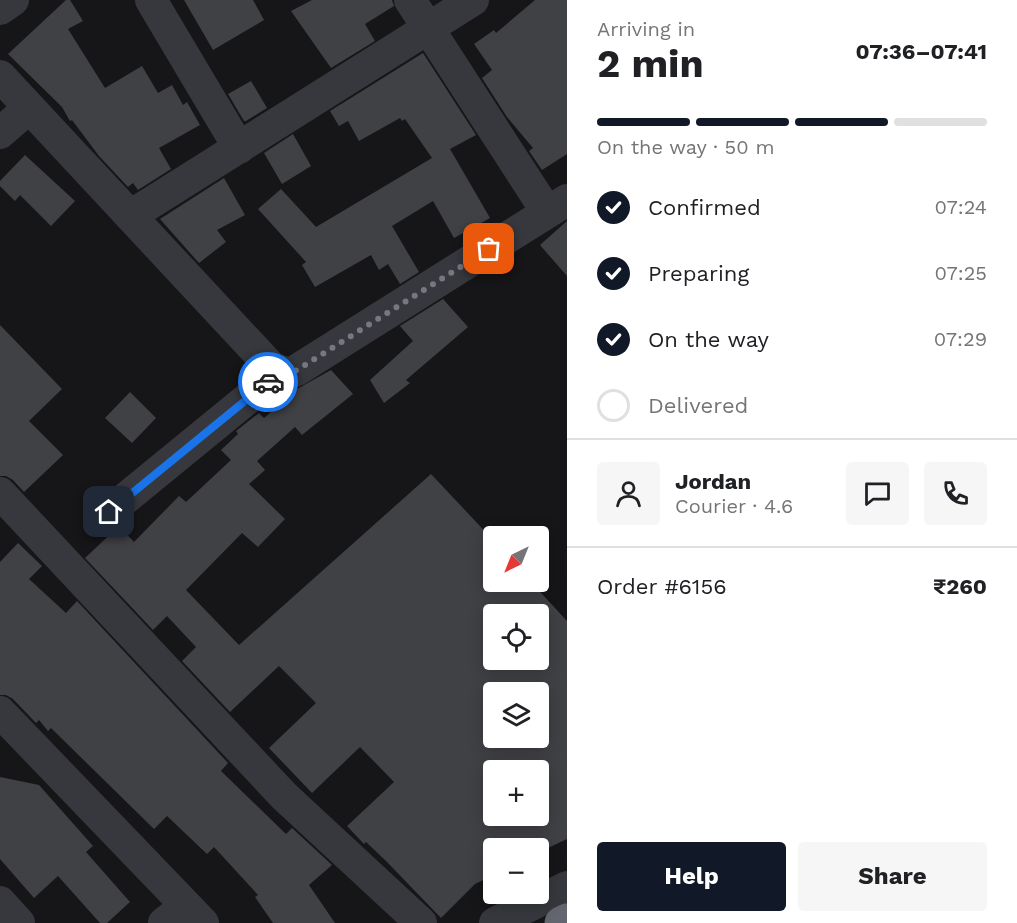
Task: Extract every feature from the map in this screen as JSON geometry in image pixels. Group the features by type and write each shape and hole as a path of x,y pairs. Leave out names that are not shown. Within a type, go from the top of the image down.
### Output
{"highway":[{"path":"561,923 567,920"}],"street":[{"path":"0,9 13,0"},
{"path":"152,0 239,148"},
{"path":"0,76 271,367 287,374 297,370 557,206 410,0"},
{"path":"130,216 473,0"},
{"path":"0,133 30,108"},
{"path":"109,512 280,372"},
{"path":"0,493 284,796 421,923"},
{"path":"0,712 184,917"},
{"path":"495,923 567,887"},
{"path":"0,902 19,923"}],"building":[{"path":"66,0 70,0 83,21 68,29 105,88 142,66 158,93 172,85 183,105 187,102 200,125 159,148 171,169 138,190 133,183 128,187 99,156 72,120 70,121 62,107 8,54"},
{"path":"184,0 253,0 264,20 213,50"},
{"path":"312,0 392,0 394,6 365,24 375,41 331,68 291,11"},
{"path":"535,0 567,0 567,154 542,170 529,151 533,148 507,117 482,78 492,70 474,44 494,30 496,33"},
{"path":"423,53 476,135 450,149 490,218 454,238 433,201 392,226 419,272 400,284 388,264 379,270 371,255 315,287 302,265 306,262 258,209 281,189 316,227 432,158 405,119 402,121 400,118 359,141 348,121 339,126 330,111"},
{"path":"251,81 267,108 244,121 228,94"},
{"path":"293,134 311,166 282,184 264,153"},
{"path":"25,155 75,201 51,226 20,195 15,201 0,186 0,181"},
{"path":"224,178 245,215 217,230 226,242 199,263 160,219"},
{"path":"567,221 567,276 540,245"},
{"path":"443,299 468,327 406,380 410,383 384,403 370,380 413,341 400,326"},
{"path":"0,325 62,389 29,421 63,455 24,492 13,480 0,476"},
{"path":"331,370 353,394 302,435 295,427 257,461 265,470 249,484 285,519 258,547 242,533 186,590 239,645 431,474 483,529 483,592 540,592 567,621 567,839 549,848 549,838 483,838 483,880 475,884 441,918 386,861 366,842 364,844 347,826 394,782 360,747 312,793 269,748 316,703 279,666 230,712 182,661 196,647 167,616 153,630 85,558 119,526 134,542 179,496 186,502 231,460 221,450 238,434 236,431 259,413 264,418 297,389"},
{"path":"130,392 156,418 132,443 105,418"},
{"path":"18,543 42,566 29,579 66,613 77,601 228,763 221,771 286,834 292,828 332,865 309,885 335,923 273,923 255,897 258,895 214,847 207,854 167,816 154,829 51,728 48,731 39,720 36,723 13,699 0,695 0,562"},
{"path":"0,777 39,785 93,846 86,852 130,902 107,923 100,923 58,876 34,898 0,859"}],"way so far":[{"path":"268,382 280,372 287,374 297,370 489,249"}],"route":[{"path":"109,512 268,382"}]}
